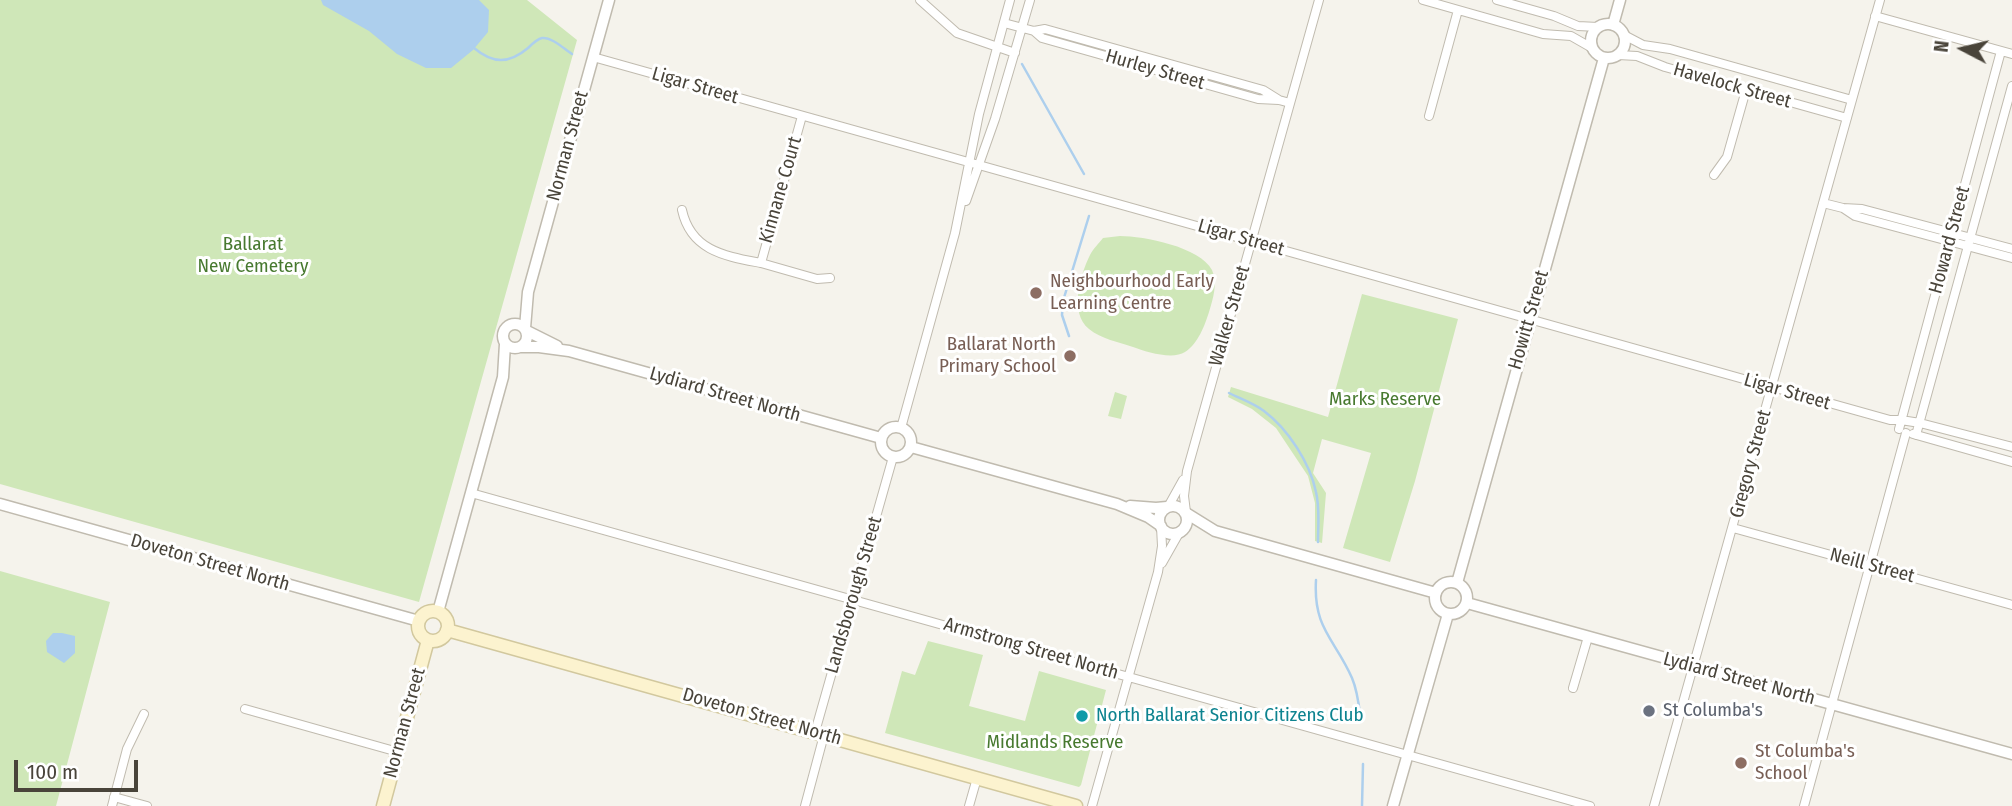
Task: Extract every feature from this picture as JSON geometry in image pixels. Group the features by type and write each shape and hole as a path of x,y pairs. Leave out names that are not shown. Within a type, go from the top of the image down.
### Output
{"main road":[{"path":"438,612 447,621 447,630 442,638 428,640 421,634 419,621 425,614 438,612"},
{"name":"Doveton Street North","path":"447,630 1076,806"},
{"name":"Norman Street","path":"383,806 428,640"}],"street":[{"name":"Norman Street","path":"512,324 528,292 609,0"},
{"path":"920,0 957,33 1015,53"},
{"path":"955,233 979,114 1010,0"},
{"path":"901,428 955,233 1030,0"},
{"name":"Walker Street","path":"1167,507 1187,471 1319,0"},
{"path":"1423,0 1543,34 1571,36 1604,58 1618,55 1625,45 1624,35 1614,25 1578,26 1554,16 1497,0"},
{"path":"1614,25 1620,0"},
{"name":"Gregory Street","path":"1654,806 1880,0"},
{"path":"1429,116 1458,10"},
{"path":"1875,16 2012,53"},
{"name":"Hurley Street","path":"1004,23 1034,31 1045,29 1263,90 1290,103"},
{"path":"1592,48 1591,37 1598,27"},
{"name":"Havelock Street","path":"1624,35 1643,45 1667,48 1852,100"},
{"name":"Howard Street","path":"1804,806 1870,566 1950,237 2001,51"},
{"name":"Havelock Street","path":"1618,55 1637,56 1665,67 1847,118"},
{"name":"Ligar Street","path":"593,57 1890,420 1902,427"},
{"name":"Howitt Street","path":"1457,583 1604,58"},
{"name":"Howard Street","path":"1916,435 2012,86"},
{"path":"1714,175 1726,159 1746,90"},
{"name":"Kinnane Court","path":"761,263 802,116"},
{"path":"1823,203 1843,208 1855,216 2012,249"},
{"name":"Kinnane Court","path":"682,210 690,234 715,252 817,279 830,278"},
{"path":"1969,242 2012,258"},
{"name":"Norman Street","path":"526,329 528,292"},
{"path":"438,612 503,377 503,333 512,324 519,324 526,329 527,340 503,377"},
{"name":"Lydiard Street North","path":"526,329 569,351"},
{"path":"505,344 511,348 520,348"},
{"name":"Lydiard Street North","path":"520,348 539,347 569,351 881,438"},
{"path":"1902,427 1920,422 2012,447"},
{"path":"1902,427 1916,435 2012,462"},
{"path":"901,428 909,434 911,447 904,456 892,457 883,451 881,438 889,429 901,428"},
{"path":"1956,447 1960,433"},
{"path":"911,447 1117,504 1150,518 1169,533 1215,531"},
{"name":"Landsborough Street","path":"805,806 852,599 892,457"},
{"name":"Walker Street","path":"1186,513 1184,496 1187,471"},
{"name":"Armstrong Street North","path":"471,493 1590,806"},
{"name":"Doveton Street North","path":"0,504 419,621"},
{"path":"1117,504 1156,508 1178,506 1215,531 1436,593"},
{"path":"1092,806 1158,572 1162,546 1160,516 1167,507"},
{"path":"1158,572 1187,524 1186,513"},
{"name":"Neill Street","path":"1733,528 2012,605"},
{"path":"1446,583 1457,583 1467,593 1467,603 1460,612 1448,614 1438,608 1436,593 1446,583"},
{"name":"Lydiard Street North","path":"1467,603 2012,754"},
{"path":"1394,806 1448,614"},
{"path":"1573,688 1588,637"},
{"path":"245,709 398,752"},
{"path":"144,715 127,749 113,802 146,806"},
{"path":"969,806 977,778"}],"green space":[{"name":"Ballarat New Cemetery","path":"0,0 527,0 577,40 419,602 0,484"},
{"path":"1103,238 1143,238 1184,249 1206,262 1212,270 1215,280 1212,302 1203,328 1190,349 1185,352 1167,355 1145,351 1099,335 1083,322 1079,314 1078,294 1086,263"},
{"name":"Marks Reserve","path":"1362,294 1458,319 1415,481 1390,562 1343,548 1371,453 1322,439 1313,473 1326,493 1322,543 1315,541 1315,503 1308,476 1276,428 1252,409 1228,397 1231,387 1328,417"},
{"path":"1115,392 1127,396 1121,419 1108,416"},
{"path":"0,571 110,602 56,806 0,806"},
{"name":"Midlands Reserve","path":"928,641 983,655 969,706 1025,721 1039,671 1106,690 1081,785 1079,787 885,733 902,671 915,675"}],"water":[{"path":"321,0 479,0 489,10 488,32 473,50 451,68 426,68 397,54 369,31 323,5"},
{"path":"53,633 75,636 75,653 64,663 47,652 46,641"}],"waterway":[{"path":"474,48 488,57 501,60 514,57 538,39 546,38 572,54"},
{"path":"1022,64 1084,174"},
{"path":"1069,336 1062,315 1063,301 1089,216"},
{"path":"1229,393 1251,403 1273,418 1297,447 1309,470 1316,492 1318,542"},
{"path":"1316,580 1318,610 1326,633 1352,678 1361,722"},
{"path":"1362,806 1363,764"}],"place":[{"name":"Neighbourhood Early Learning Centre","path":"1036,293"},
{"name":"Ballarat North Primary School","path":"1070,356"},
{"name":"St Columba's","path":"1649,711"},
{"name":"North Ballarat Senior Citizens Club","path":"1082,716"},
{"name":"St Columba's School","path":"1741,763"}]}
